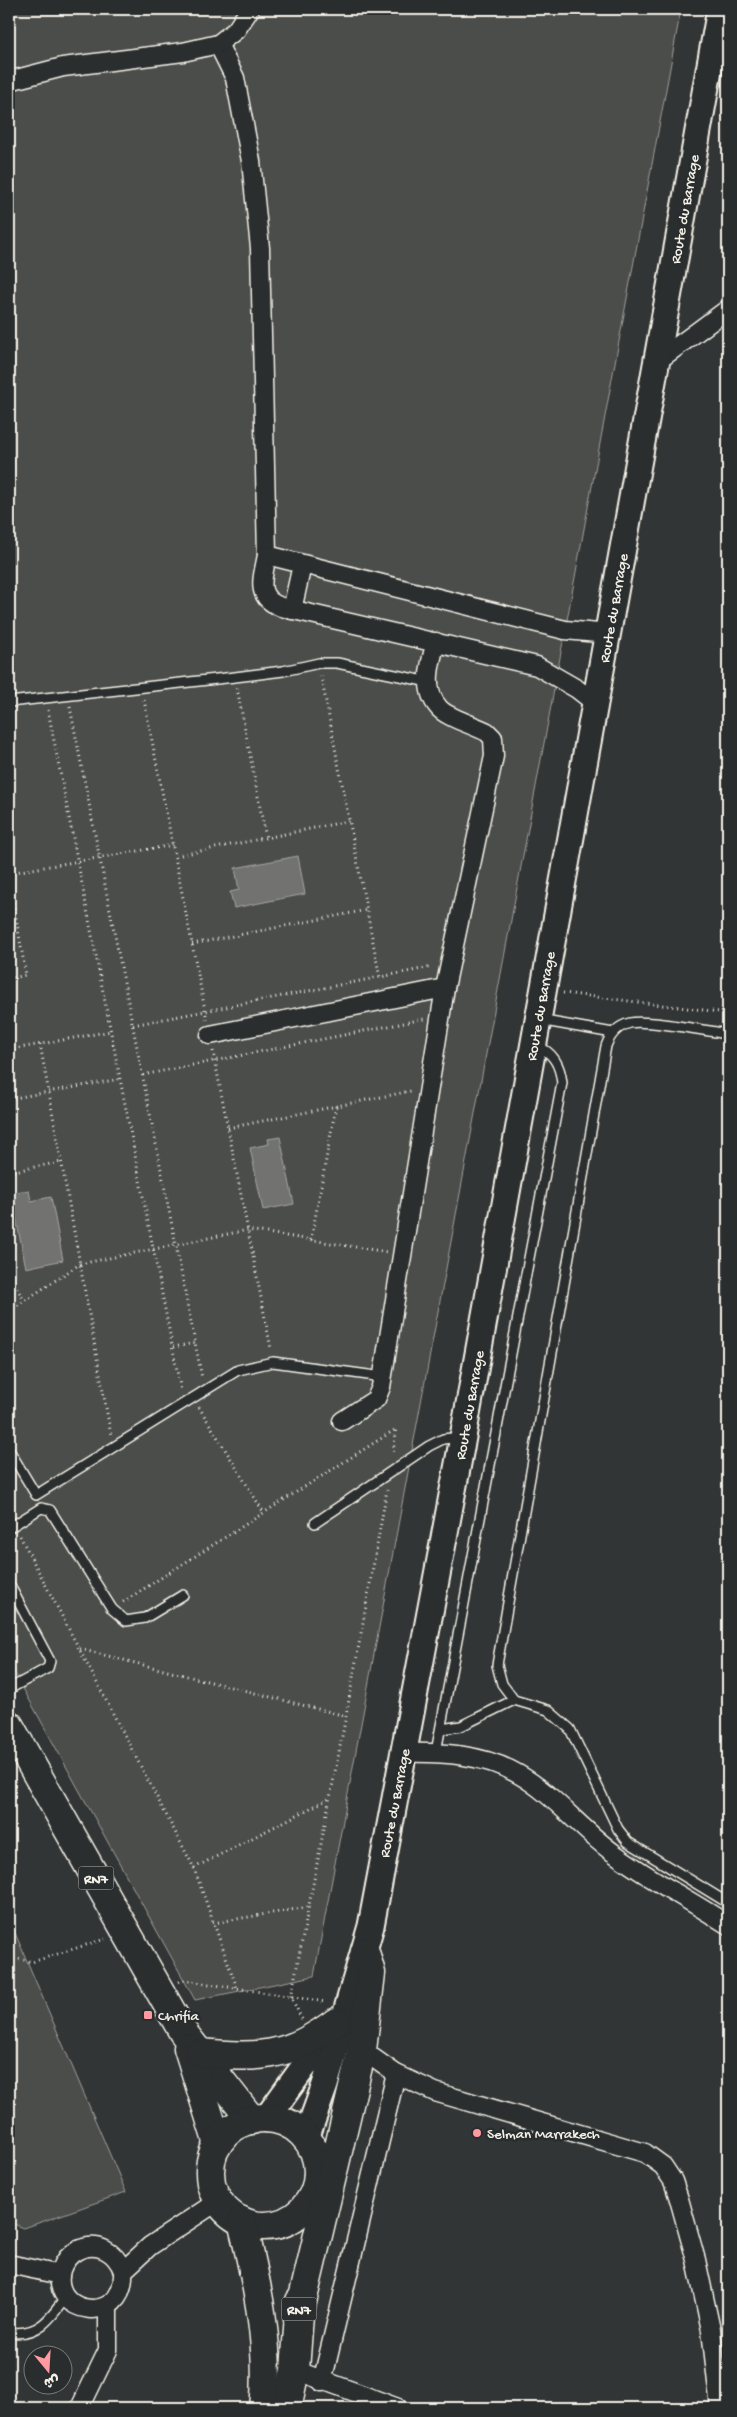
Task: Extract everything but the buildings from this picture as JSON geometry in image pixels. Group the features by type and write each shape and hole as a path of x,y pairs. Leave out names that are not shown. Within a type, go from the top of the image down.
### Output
{"main road":[{"name":"Route du Barrage","path":"306,2138 325,2085 344,2009 365,1952 463,1437 720,9"},
{"name":"RN7","path":"9,1725 183,2032 259,2119 281,2121 295,2128 306,2138 314,2150 318,2165 318,2180 313,2196 303,2209 290,2219 274,2225 257,2226 242,2221 229,2213 218,2201"},
{"path":"298,2319 362,2050 371,1973 365,1952"},
{"name":"Route du Barrage","path":"259,2119 344,2009"},
{"path":"200,2053 247,2057 273,2054 311,2039 344,2009"},
{"name":"RN7","path":"183,2032 218,2144"},
{"path":"218,2201 212,2188 210,2173 212,2158 218,2144 239,2125 259,2119"},
{"name":"RN7","path":"288,2408 295,2370 302,2281 303,2209"},
{"name":"RN7","path":"242,2221 257,2282 264,2338 267,2384 264,2408"}],"street":[{"path":"9,81 63,67 183,52 218,44 236,30 250,9"},
{"path":"218,44 235,78 251,161 260,248 267,555 262,585 264,595 270,603 292,610 537,666 577,689 595,703"},
{"path":"656,362 728,309"},
{"path":"267,555 565,630 609,634"},
{"path":"292,610 302,565"},
{"path":"342,1421 376,1399 383,1377 440,1016 495,744 488,732 439,709 430,693 428,673 436,642"},
{"path":"210,1035 445,988"},
{"path":"403,1753 436,1752 496,1763 519,1774 617,1855 728,1925"},
{"path":"362,2050 396,2074 435,2092 646,2153 663,2166 673,2181 696,2260 711,2330 720,2408"},
{"path":"322,2382 396,2074"},
{"path":"123,2271 150,2246 218,2201"},
{"path":"96,2246 114,2255 123,2271 121,2291 108,2306 90,2310 81,2308 66,2297 62,2290 60,2275 68,2257 81,2249 96,2246"},
{"path":"114,2255 150,2246"},
{"path":"9,2264 60,2275"},
{"path":"80,2408 108,2350 108,2306"},
{"path":"295,2370 322,2382 398,2408"}],"lane":[{"path":"9,702 235,678 283,671 319,663 337,663 429,682"},
{"path":"538,1020 613,1033"},
{"path":"728,1034 637,1022 624,1025 613,1033 606,1046 498,1656 502,1684 514,1700 548,1710 570,1729 618,1830 628,1842 728,1903"},
{"path":"436,1752 562,1083 560,1068 554,1057 544,1048 533,1044"},
{"path":"9,1450 36,1495 238,1370 273,1362 383,1377"},
{"path":"315,1524 436,1442 463,1437"},
{"path":"12,1527 41,1508 54,1513 112,1610 126,1621 139,1621 183,1595"},
{"path":"9,1584 50,1661 48,1668 9,1689"},
{"path":"441,1729 461,1726 514,1700"},
{"path":"9,2332 18,2334 32,2331 46,2324 66,2297"}],"path":[{"path":"319,663 380,978"},
{"path":"235,678 266,838"},
{"path":"68,696 205,1391"},
{"path":"46,698 184,1404"},
{"path":"176,856 349,820"},
{"path":"9,873 173,845"},
{"path":"9,878 26,975 9,979"},
{"path":"192,944 367,910"},
{"path":"133,1025 432,967"},
{"path":"543,990 728,1013"},
{"path":"143,1075 440,1016"},
{"path":"9,1050 111,1030"},
{"path":"40,1044 113,1448"},
{"path":"9,1099 120,1079"},
{"path":"228,1128 429,1087"},
{"path":"311,1240 336,1106"},
{"path":"9,1172 61,1162"},
{"path":"9,1311 80,1264 248,1230 402,1255"},
{"path":"9,1275 24,1300"},
{"path":"173,1347 195,1343"},
{"path":"193,1398 264,1513"},
{"path":"112,1610 396,1429 346,1716 328,1799 291,1997 311,2039"},
{"path":"12,1527 79,1649 194,1868 237,1988"},
{"path":"79,1649 346,1716"},
{"path":"194,1868 328,1799"},
{"path":"214,1923 308,1907"},
{"path":"9,1956 32,1962 127,1932"},
{"path":"159,1990 183,1980 291,1997 344,2009"}],"shaded area":[{"path":"9,9 681,9 314,1976 195,2000 9,1663"},
{"path":"298,856 305,894 234,908 230,892 239,890 235,868"},
{"path":"280,1137 294,1204 263,1210 250,1148 269,1144 268,1139"},
{"path":"29,1190 31,1201 51,1197 63,1260 26,1268 11,1193"},
{"path":"9,1919 126,2192 24,2228 9,2222"}],"place":[{"name":"Chrifia","path":"148,2015"},
{"name":"Selman Marrakech","path":"477,2133"}]}
